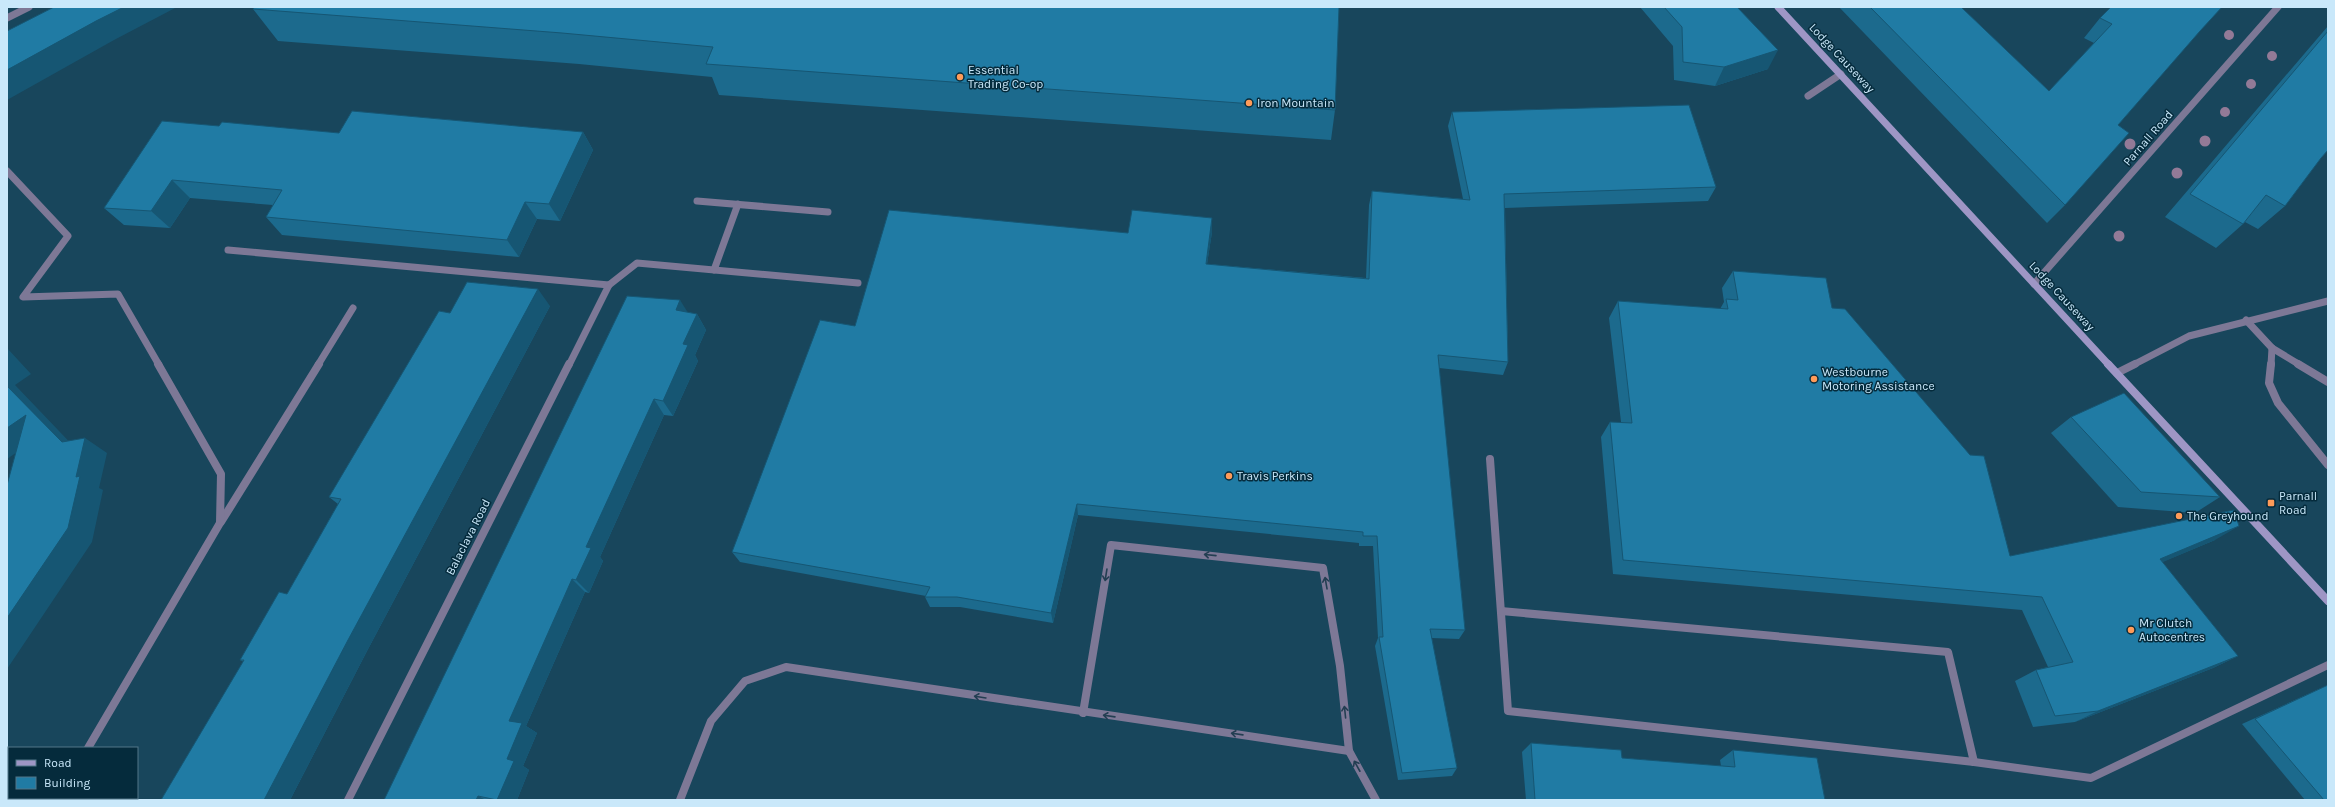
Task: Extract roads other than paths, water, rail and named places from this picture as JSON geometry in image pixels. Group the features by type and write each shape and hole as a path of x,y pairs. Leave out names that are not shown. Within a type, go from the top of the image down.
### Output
{"main road":[{"name":"Lodge Causeway","path":"1778,7 2328,601"}],"street":[{"path":"7,18 29,7"},
{"name":"Parnall Road","path":"2034,284 2278,7"},
{"path":"1808,96 1840,74"},
{"path":"7,171 68,236 23,297 118,294 221,474 220,523"},
{"path":"697,201 828,212"},
{"path":"714,270 738,204"},
{"path":"228,250 609,285 638,263 858,283"},
{"name":"Balaclava Road","path":"348,800 609,285"},
{"path":"2117,373 2189,336 2246,320 2328,301"},
{"path":"89,747 220,523 353,308"},
{"path":"2246,320 2272,348 2328,382"},
{"path":"2272,348 2269,383 2278,403 2328,465"},
{"path":"1490,459 1508,711 1974,762 2091,778 2328,665"},
{"path":"1083,713 1111,544 1323,568 1340,666 1349,751 1376,800"},
{"path":"1501,611 1948,652 1974,762"},
{"path":"680,800 711,721 744,681 786,667 1083,713 1349,751"}],"place":[{"name":"Essential Trading Co-op","path":"960,77"},
{"name":"Iron Mountain","path":"1249,103"},
{"name":"Westbourne Motoring Assistance","path":"1814,379"},
{"name":"Travis Perkins","path":"1229,476"},
{"name":"Parnall Road","path":"2271,503"},
{"name":"The Greyhound","path":"2179,516"},
{"name":"Mr Clutch Autocentres","path":"2131,630"}]}
